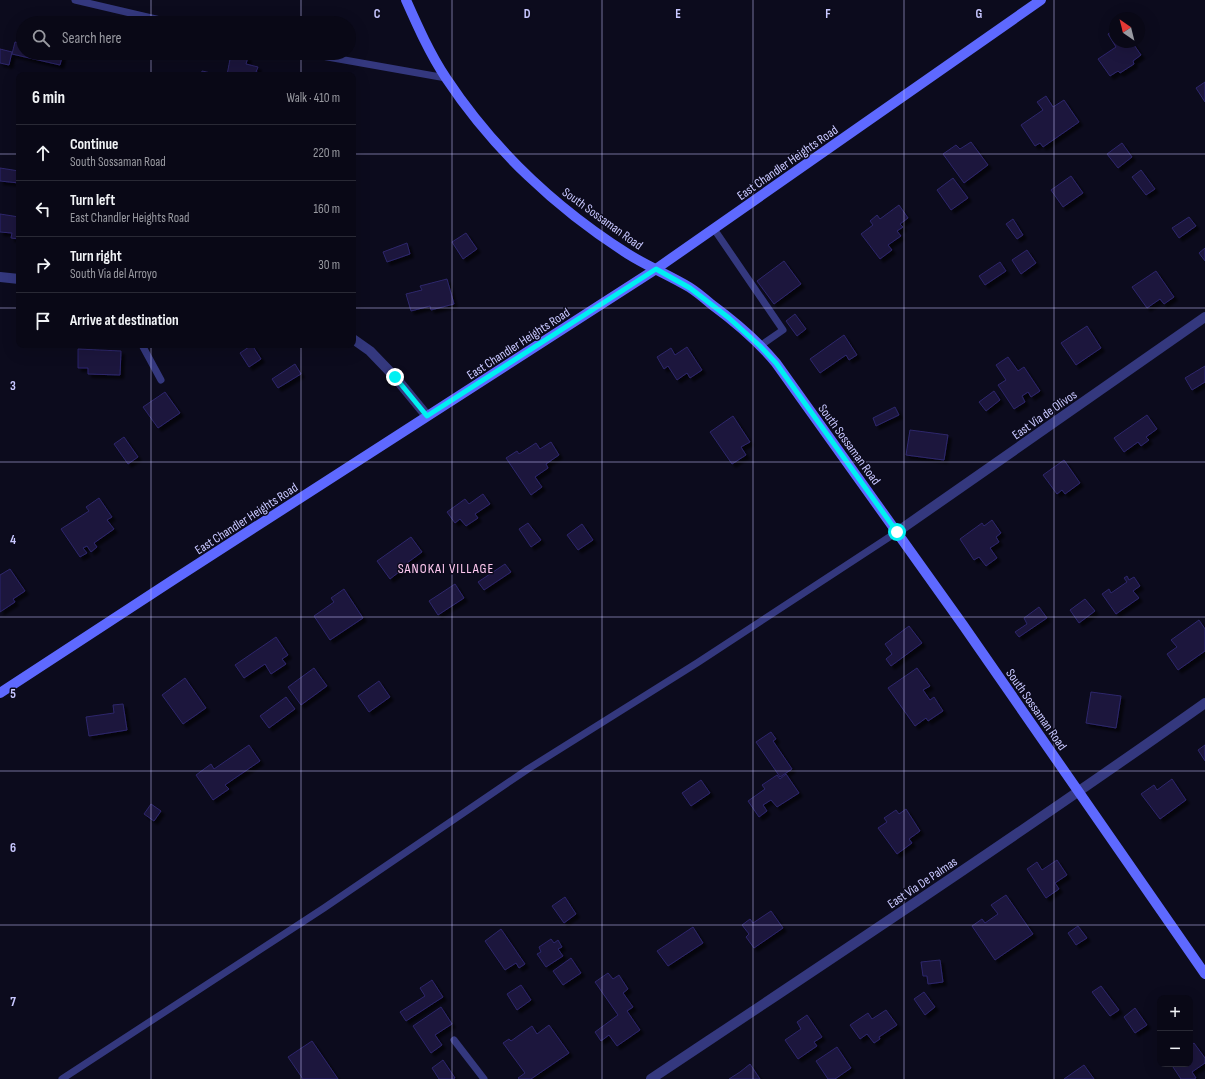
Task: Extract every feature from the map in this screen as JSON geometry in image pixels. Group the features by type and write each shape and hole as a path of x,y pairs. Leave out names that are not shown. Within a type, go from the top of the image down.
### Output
{"main road":[{"name":"South Sossaman Road","path":"406,0 424,40 446,78 472,114 504,152 542,190 592,229 629,254 690,288 729,318 760,346 776,363 897,532 1205,974"},
{"name":"East Chandler Heights Road","path":"0,693 656,269 1041,0"}],"street":[{"path":"0,277 16,279"},
{"name":"East Via de Olivos","path":"897,532 1205,317"},
{"path":"356,341 370,351 395,377 427,416"},
{"name":"East Via De Palmas","path":"651,1079 1078,792 1205,703"}],"lane":[{"path":"75,0 143,16"},
{"path":"344,60 446,78"},
{"path":"714,229 783,330 760,346"},
{"path":"144,348 161,380"},
{"path":"62,1079 324,908 528,769 697,663 897,532"},
{"path":"454,1040 484,1079"}],"building":[{"path":"16,42 16,55 12,54"},
{"path":"1114,48 1136,48 1141,55 1133,61 1134,64 1120,73 1118,71 1110,76 1098,59"},
{"path":"0,49 12,52 9,65 0,63"},
{"path":"38,60 61,60 60,65"},
{"path":"230,60 247,60 246,64 258,67 256,72 228,72"},
{"path":"1205,82 1205,102 1196,88"},
{"path":"1046,96 1053,107 1064,100 1079,122 1043,147 1040,143 1035,146 1021,125 1043,110 1037,102"},
{"path":"971,142 988,165 964,183 943,154 956,145 960,149"},
{"path":"1122,143 1132,157 1118,168 1107,154"},
{"path":"0,168 16,171 16,183 0,181"},
{"path":"1141,170 1155,189 1146,195 1132,177"},
{"path":"1071,176 1083,193 1063,207 1051,190"},
{"path":"953,178 968,198 951,210 937,190"},
{"path":"899,205 908,218 900,224 903,227 897,231 901,236 888,245 892,250 880,259 861,234 873,225 870,221 877,215 880,219"},
{"path":"0,214 16,217 16,239 11,238 12,233 0,232"},
{"path":"1189,217 1196,226 1179,238 1172,228"},
{"path":"1013,219 1023,235 1017,239 1006,224"},
{"path":"466,233 477,249 463,259 452,242"},
{"path":"407,243 410,254 387,262 383,252"},
{"path":"1205,248 1205,261 1199,253"},
{"path":"1027,250 1036,263 1021,274 1012,260"},
{"path":"784,261 801,284 774,304 757,281"},
{"path":"1000,262 1006,271 985,285 979,276"},
{"path":"1156,271 1174,297 1164,304 1160,299 1147,308 1132,287"},
{"path":"447,279 454,304 431,310 430,306 411,311 406,294 422,290 420,286"},
{"path":"795,314 806,329 797,336 786,321"},
{"path":"1087,326 1101,348 1076,365 1061,343"},
{"path":"844,335 857,355 849,360 846,355 820,373 810,359"},
{"path":"687,347 702,370 690,378 687,373 677,380 668,366 664,369 657,357 671,348 675,355"},
{"path":"248,348 254,348 261,359 249,367 240,353"},
{"path":"78,349 121,351 120,375 88,374 88,368 78,368"},
{"path":"1008,357 1018,371 1024,367 1040,391 1031,397 1028,392 1022,396 1025,402 1014,409 998,385 1006,380 996,365"},
{"path":"295,364 301,374 278,388 272,379"},
{"path":"1205,366 1205,382 1192,390 1185,378"},
{"path":"994,391 1000,400 986,411 979,402"},
{"path":"165,392 180,413 158,428 143,407"},
{"path":"895,407 899,415 876,426 873,418"},
{"path":"1147,415 1157,429 1146,437 1149,440 1141,446 1138,442 1124,452 1114,438"},
{"path":"733,416 750,442 741,447 746,455 732,464 710,432"},
{"path":"910,430 948,435 944,460 906,455"},
{"path":"124,437 138,457 128,464 114,444"},
{"path":"551,442 559,455 546,464 548,468 535,477 542,487 531,495 506,458 517,451 519,454 536,443 540,449"},
{"path":"1064,460 1080,483 1065,494 1062,490 1057,494 1043,475"},
{"path":"483,494 490,504 475,514 478,518 466,526 460,519 455,523 447,512 465,499 469,504"},
{"path":"99,498 112,517 107,520 114,529 94,543 97,547 91,552 87,546 83,548 87,553 80,557 61,529 89,511 86,507"},
{"path":"992,520 1001,533 996,537 999,542 990,548 997,558 986,566 979,557 974,560 960,539 982,523 984,526"},
{"path":"528,523 541,540 531,547 519,529"},
{"path":"582,524 593,540 578,550 567,535"},
{"path":"411,537 422,552 407,563 408,565 390,579 377,561"},
{"path":"505,564 511,572 484,590 478,582"},
{"path":"10,569 25,591 13,599 15,602 0,612 0,575"},
{"path":"1127,576 1129,580 1134,577 1140,586 1133,591 1139,598 1116,614 1102,594 1109,589 1111,593 1127,582 1124,578"},
{"path":"455,584 464,598 438,615 429,601"},
{"path":"344,589 363,618 330,640 314,616 334,602 331,598"},
{"path":"1085,599 1095,611 1079,623 1070,610"},
{"path":"1039,607 1047,618 1019,637 1015,632 1027,624 1024,618"},
{"path":"1199,620 1205,629 1205,651 1178,670 1167,654 1177,647 1171,640"},
{"path":"909,626 922,643 891,666 886,659 892,654 885,644"},
{"path":"276,637 288,655 282,659 286,664 271,674 265,664 244,678 235,665"},
{"path":"314,668 327,686 301,705 288,687"},
{"path":"917,668 930,686 923,690 930,700 934,697 943,711 928,721 926,718 915,726 888,688"},
{"path":"185,678 206,708 183,724 162,695"},
{"path":"379,681 390,697 369,712 358,696"},
{"path":"1091,692 1121,696 1116,728 1086,723"},
{"path":"286,697 295,709 269,728 260,716"},
{"path":"123,704 127,730 89,736 86,717 114,713 113,705"},
{"path":"771,732 776,739 773,741 792,769 780,777 756,742"},
{"path":"249,745 260,761 225,785 229,789 213,800 196,775 211,764 214,769"},
{"path":"1205,745 1205,761 1198,750"},
{"path":"786,774 799,793 777,807 771,800 763,805 767,811 759,817 748,801 765,789 762,785 777,775 780,779"},
{"path":"1172,779 1186,800 1160,819 1141,794 1154,785 1157,790"},
{"path":"701,780 710,793 691,806 682,793"},
{"path":"151,804 161,811 154,821 144,814"},
{"path":"906,809 920,831 909,839 912,843 897,854 878,828 887,822 884,818 896,810 899,814"},
{"path":"1057,860 1067,875 1055,883 1059,889 1046,898 1027,869 1037,862 1042,870"},
{"path":"1006,895 1033,934 995,960 972,926 982,919 985,923 998,914 991,905"},
{"path":"565,897 576,914 564,923 552,906"},
{"path":"771,911 783,928 754,948 746,937 749,934 742,925 750,919 753,923"},
{"path":"1078,926 1087,938 1076,945 1068,933"},
{"path":"693,927 703,943 668,966 657,951"},
{"path":"501,929 525,964 519,968 516,963 505,970 485,941"},
{"path":"551,939 554,943 558,940 562,947 558,949 563,956 546,967 537,954 541,952 539,947"},
{"path":"571,958 581,973 563,985 553,971"},
{"path":"940,960 943,982 928,984 927,976 923,976 921,962"},
{"path":"608,973 613,979 619,975 628,989 623,993 633,1007 627,1011 640,1030 617,1046 609,1035 601,1041 595,1032 618,1015 595,982"},
{"path":"432,980 443,997 406,1021 400,1012 425,996 420,988"},
{"path":"521,985 531,1000 517,1010 507,994"},
{"path":"1101,986 1119,1010 1110,1016 1092,992"},
{"path":"924,992 935,1007 925,1015 914,999"},
{"path":"441,1007 452,1024 435,1035 442,1045 431,1053 413,1026"},
{"path":"1135,1008 1147,1025 1135,1033 1124,1017"},
{"path":"886,1010 897,1025 879,1037 880,1039 874,1043 867,1034 860,1039 850,1025 868,1013 872,1019"},
{"path":"807,1015 822,1037 814,1042 817,1046 798,1059 785,1040 801,1029 797,1022"},
{"path":"549,1025 569,1053 531,1079 519,1079 518,1078 525,1073 503,1043 509,1039 511,1041 532,1026 537,1034"},
{"path":"312,1041 338,1079 303,1079 288,1057"},
{"path":"1194,1043 1205,1058 1205,1063 1192,1072 1196,1078 1181,1079 1173,1067 1193,1067"},
{"path":"837,1047 851,1068 835,1079 828,1079 816,1061"},
{"path":"443,1060 455,1078 439,1079 432,1068"},
{"path":"750,1064 760,1079 729,1079 740,1072"},
{"path":"1084,1065 1094,1079 1064,1079"}],"district":[{"name":"SANOKAI VILLAGE","path":"446,568"}],"route":[{"path":"395,377 427,416 656,269 690,288 729,318 767,353 776,363 897,532"}]}
